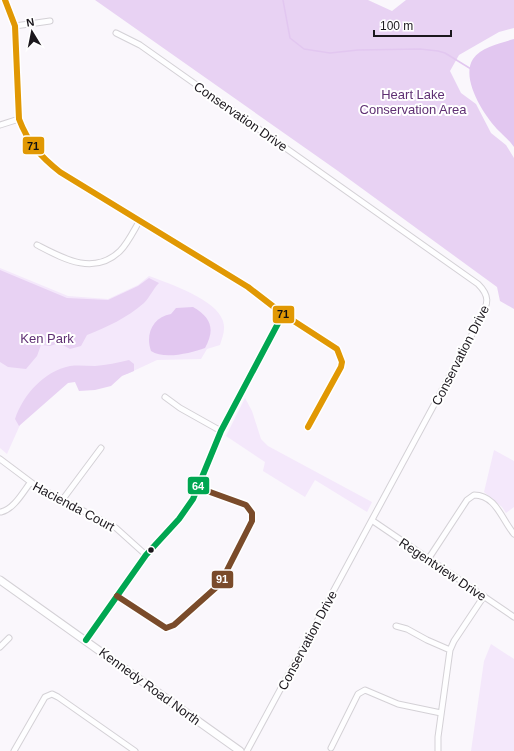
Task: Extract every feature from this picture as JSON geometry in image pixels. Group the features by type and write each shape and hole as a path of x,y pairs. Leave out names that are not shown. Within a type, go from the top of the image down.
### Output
{"main road":[{"name":"Kennedy Road North","path":"0,580 240,751"}],"street":[{"path":"5,0 14,26 19,119 28,140 45,160 60,172 225,272 283,314 337,349 342,362 341,367 308,427"},
{"path":"14,26 50,21"},
{"name":"Conservation Drive","path":"116,34 140,45 159,58 478,284 488,296 487,304 482,316 373,521 326,603 247,751"},
{"path":"0,125 19,119"},
{"path":"37,245 70,261 86,265 98,264 110,260 121,251 140,220"},
{"path":"86,640 146,555 179,519 199,488 221,431 283,314"},
{"path":"165,396 180,408 221,431"},
{"path":"63,499 101,448"},
{"name":"Hacienda Court","path":"0,458 30,483 116,528 146,555"},
{"path":"1,512 6,511 11,507 30,483"},
{"path":"117,596 166,628 174,625 220,584 252,521 252,513 246,505 199,488"},
{"path":"429,558 467,500 474,495 483,496 497,508 514,534"},
{"name":"Regentview Drive","path":"373,521 514,617"},
{"path":"438,751 441,713 450,650 454,641 484,596"},
{"path":"396,626 407,629 450,650"},
{"path":"0,647 9,638"},
{"path":"331,748 358,694 366,690 398,704 441,713"},
{"path":"16,750 45,696 52,694 135,751"}],"green space":[{"name":"Heart Lake Conservation Area","path":"95,0 368,0 392,11 406,0 514,0 514,28 499,32 459,55 450,71 461,93 476,104 491,133 506,145 514,158 514,309 500,301 497,287 338,171"},
{"name":"Ken Park","path":"0,268 68,296 108,299 138,285 149,276 191,293 202,299 219,313 224,324 220,345 207,349 201,359 157,360 127,374 64,381 24,416 7,454 0,448"},
{"path":"0,270 67,298 108,300 138,286 149,278 159,283 144,303 117,322 87,335 81,346 70,349 59,343 50,346 41,345 37,356 26,369 8,367 0,362"},
{"path":"129,360 134,364 134,371 122,376 111,386 95,390 79,391 75,382 68,383 19,426 15,419 23,401 29,393 36,385 52,373 70,366 99,366"},
{"path":"245,398 252,411 261,439 268,446 372,502 367,512 315,480 305,497 263,471 265,462 226,436"},
{"path":"494,450 514,461 514,507 506,513 502,507 484,492"},
{"path":"491,644 514,659 514,751 471,751 484,661"}],"shaded area":[{"path":"514,39 514,147 509,140 493,125 481,107 472,87 470,67 473,59 481,51"},
{"path":"193,307 208,320 210,325 210,336 205,348 178,355 156,354 151,351 149,338 152,327 155,323 159,319 171,314 176,308"}],"waterway":[{"path":"283,0 290,38 304,49 330,53 358,50 420,49 438,51 445,53 471,69"}],"transit line":[{"name":"71","path":"5,0 15,26 19,119 31,142 41,155 60,172 248,287 283,314 337,349 342,362 341,367 308,427"},
{"name":"64","path":"86,640 146,555 179,519 193,499 221,431 283,314"},
{"name":"91","path":"117,596 166,628 174,625 220,584 252,521 252,513 246,505 199,488"}]}
